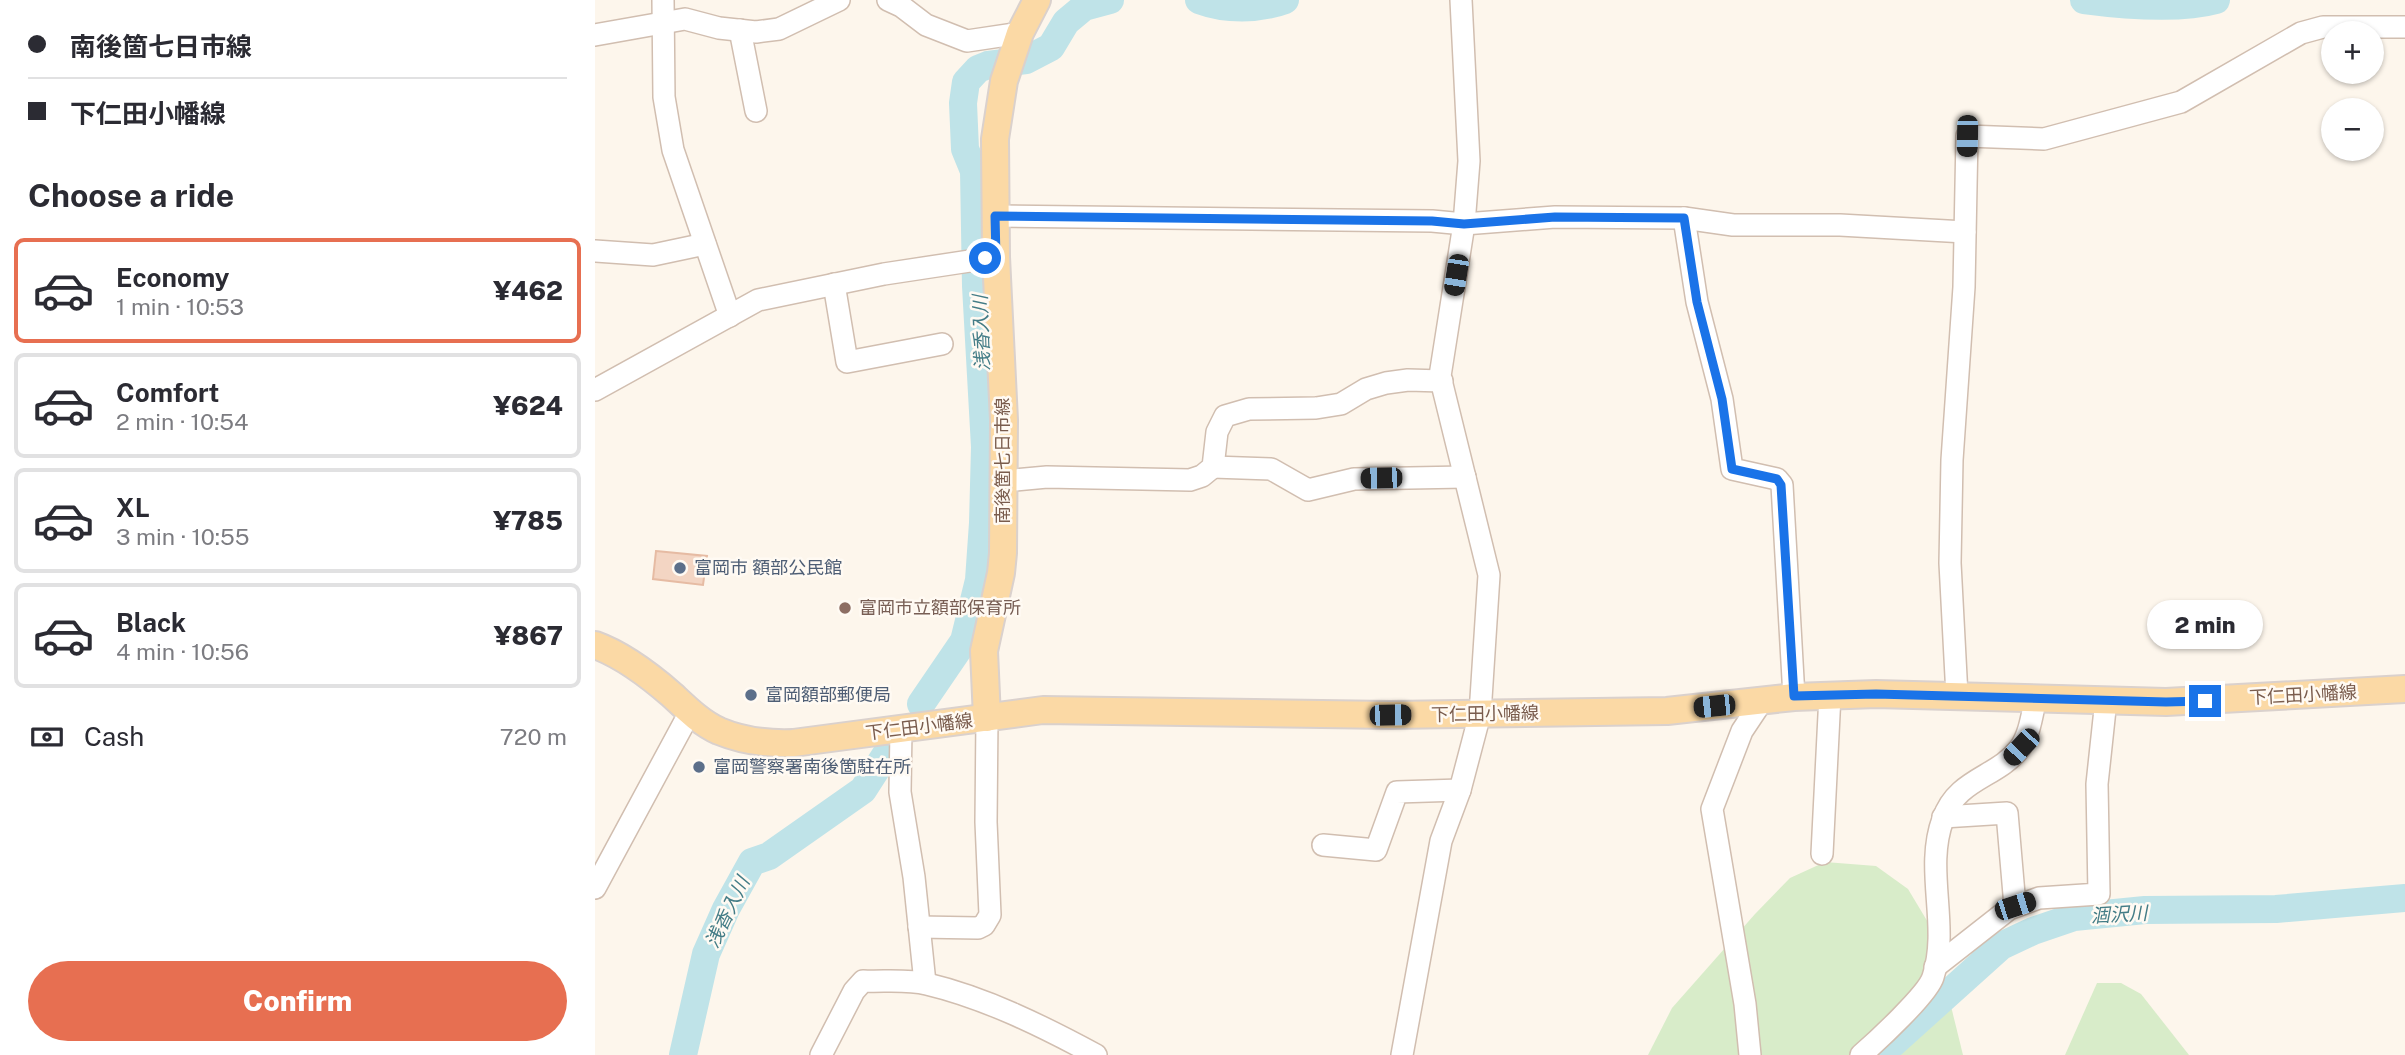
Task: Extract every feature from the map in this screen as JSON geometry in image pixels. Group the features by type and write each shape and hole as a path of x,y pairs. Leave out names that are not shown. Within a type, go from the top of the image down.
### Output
{"main road":[{"name":"南後箇七日市線","path":"987,719 984,651 1001,573 1005,420 979,259 995,216 995,139 1005,76 1018,39 1037,0"},
{"name":"下仁田小幡線","path":"595,645 607,649 643,672 690,712 717,730 768,744 1043,710 1480,714 1667,711 1794,696 1830,695 2166,702 2405,689"}],"street":[{"path":"663,0 664,97 673,150 730,316"},
{"path":"595,35 685,19 719,28 756,32 779,29 839,0"},
{"path":"888,0 901,6 926,25 967,41 1018,39"},
{"path":"1402,1055 1441,841 1460,790 1480,714 1489,575 1440,376 1464,224 1469,162 1461,0"},
{"path":"1957,696 1950,563 1951,486 1965,232 1967,136 2044,139 2181,102 2301,33 2323,27 2405,27"},
{"path":"740,30 756,111"},
{"path":"995,216 1432,221 1464,224 1555,217 1684,218 1733,225 1840,225 1965,232"},
{"path":"1684,218 1697,302 1722,399 1732,469 1777,479 1781,485 1794,696"},
{"path":"595,251 653,254 705,244"},
{"path":"595,390 758,300 979,259"},
{"path":"834,284 847,362 941,344"},
{"path":"1213,467 1217,432 1225,416 1249,409 1316,408 1341,404 1366,389 1386,383 1408,380 1442,381"},
{"path":"1004,481 1047,477 1190,480 1202,476 1213,467 1272,469 1308,490 1354,479 1465,477"},
{"path":"1822,854 1830,695"},
{"path":"1861,1055 1887,1032 1933,980 1940,938 1934,856 1943,817 1968,784 2000,766 2021,747 2028,732 2036,698"},
{"path":"1935,967 2015,906 2039,898 2099,894 2097,784 2106,700"},
{"path":"1750,1055 1745,1004 1712,809 1742,731 1762,701"},
{"path":"595,888 690,712"},
{"path":"919,927 978,928 984,925 990,915 986,822 987,719"},
{"path":"901,729 900,792 914,877 925,983"},
{"path":"1323,845 1376,850 1397,792 1460,790"},
{"path":"1943,817 2007,813 2015,906"},
{"path":"821,1055 854,991 863,981 925,983 981,1002 1066,1038 1097,1055"}],"green space":[{"path":"1825,862 1876,866 1908,889 1932,929 1963,1055 1648,1055 1672,1008 1755,914 1790,878"},
{"path":"2097,983 2121,983 2141,994 2189,1055 2065,1055"}],"building":[{"name":"富岡市 額部公民館","path":"656,551 707,556 703,585 653,579"}],"waterway":[{"name":"浅香入川","path":"921,704 964,641 979,580 985,447 976,286 974,171 965,149 963,103 966,82 978,69 1026,60 1051,47 1066,22 1084,7 1110,0"},
{"name":"浅香入川","path":"1199,0 1242,8 1285,0"},
{"name":"浅香入川","path":"2084,0 2168,6 2216,0"},
{"name":"浅香入川","path":"683,1055 706,954 726,909 752,862 769,856 863,790 888,751"},
{"name":"涸沢川","path":"1880,1055 2001,946 2033,931 2074,917 2145,910 2276,909 2405,898"}],"place":[{"name":"富岡市 額部公民館","path":"680,568"},
{"name":"富岡市立額部保育所","path":"845,608"},
{"name":"富岡額部郵便局","path":"751,695"},
{"name":"富岡警察署南後箇駐在所","path":"699,767"}],"route":[{"path":"985,258 996,257 995,216 1432,221 1464,224 1555,217 1684,218 1702,327 1722,399 1732,469 1777,479 1781,485 1794,696 1876,694 2205,701"}]}
